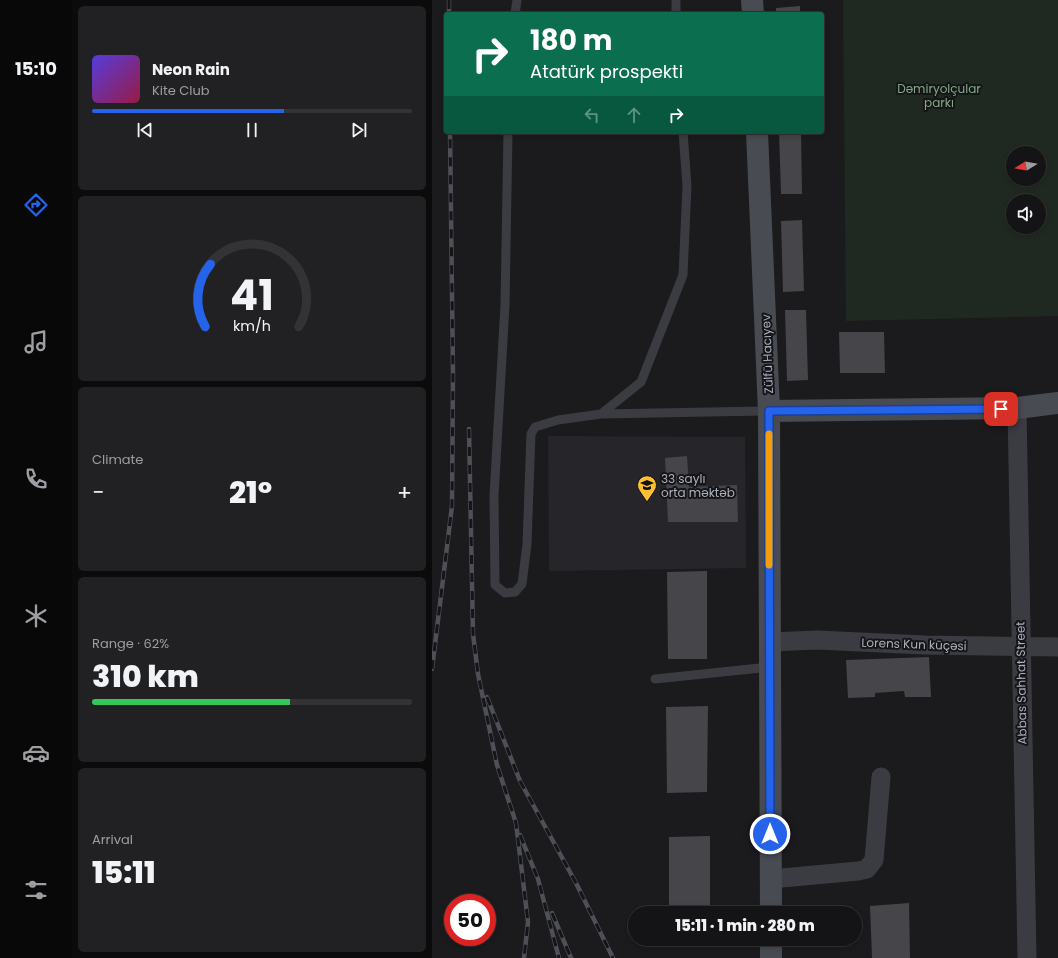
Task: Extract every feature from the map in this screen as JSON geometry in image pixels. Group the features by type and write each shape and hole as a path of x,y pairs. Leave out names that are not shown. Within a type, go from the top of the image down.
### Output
{"main road":[{"path":"752,0 753,12"},
{"name":"Zülfü Hacıyev","path":"758,134 769,411 771,906"},
{"path":"769,411 1017,408 1058,403"},
{"path":"771,946 771,958"}],"street":[{"name":"Abbas Sahhat Street","path":"1017,408 1020,647 1027,958"},
{"name":"Lorens Kun küçəsi","path":"770,642 817,640 925,645 1058,647"},
{"path":"771,879 821,876 867,869 874,860 881,777"}],"lane":[{"path":"515,12 516,0"},
{"path":"676,0 676,12"},
{"path":"508,134 505,305 494,496 495,585 505,593 515,592 522,584 526,544 531,434 535,427 558,420 601,414 769,411"},
{"path":"601,414 641,382 683,275 687,186 683,134"},
{"path":"655,679 770,667"}],"shaded area":[{"name":"33 saylı orta məktəb","path":"548,436 745,437 746,568 549,571"}],"green space":[{"name":"Dəmiryolçular parkı","path":"843,0 1058,0 1058,316 846,321"}],"building":[{"path":"800,6 800,12 776,12 776,8"},
{"path":"779,134 801,134 802,194 781,194"},
{"path":"802,220 804,291 783,292 781,221"},
{"path":"785,310 806,310 808,380 787,381"},
{"path":"839,332 884,332 885,373 840,373"},
{"path":"687,456 689,487 737,485 738,522 668,522 665,458"},
{"path":"707,571 707,659 668,659 667,572"},
{"path":"929,657 931,697 905,697 904,691 875,693 875,697 848,698 846,660"},
{"path":"708,706 707,792 667,793 666,707"},
{"path":"710,836 710,906 669,906 669,837"},
{"path":"909,903 910,958 872,958 870,906"}],"railway":[{"path":"449,0 449,12"},
{"path":"432,669 452,506 453,373 450,134"},
{"path":"469,429 473,634 478,674 497,765 516,823 528,922 524,958"},
{"path":"487,697 520,781 576,883 613,958"},
{"path":"520,835 538,879 559,958"},
{"path":"552,913 571,958"}],"slow traffic":[{"path":"769,434 769,565"}],"place":[{"name":"33 saylı orta məktəb","path":"647,502"}],"route":[{"path":"770,834 769,411 1001,409"}]}
